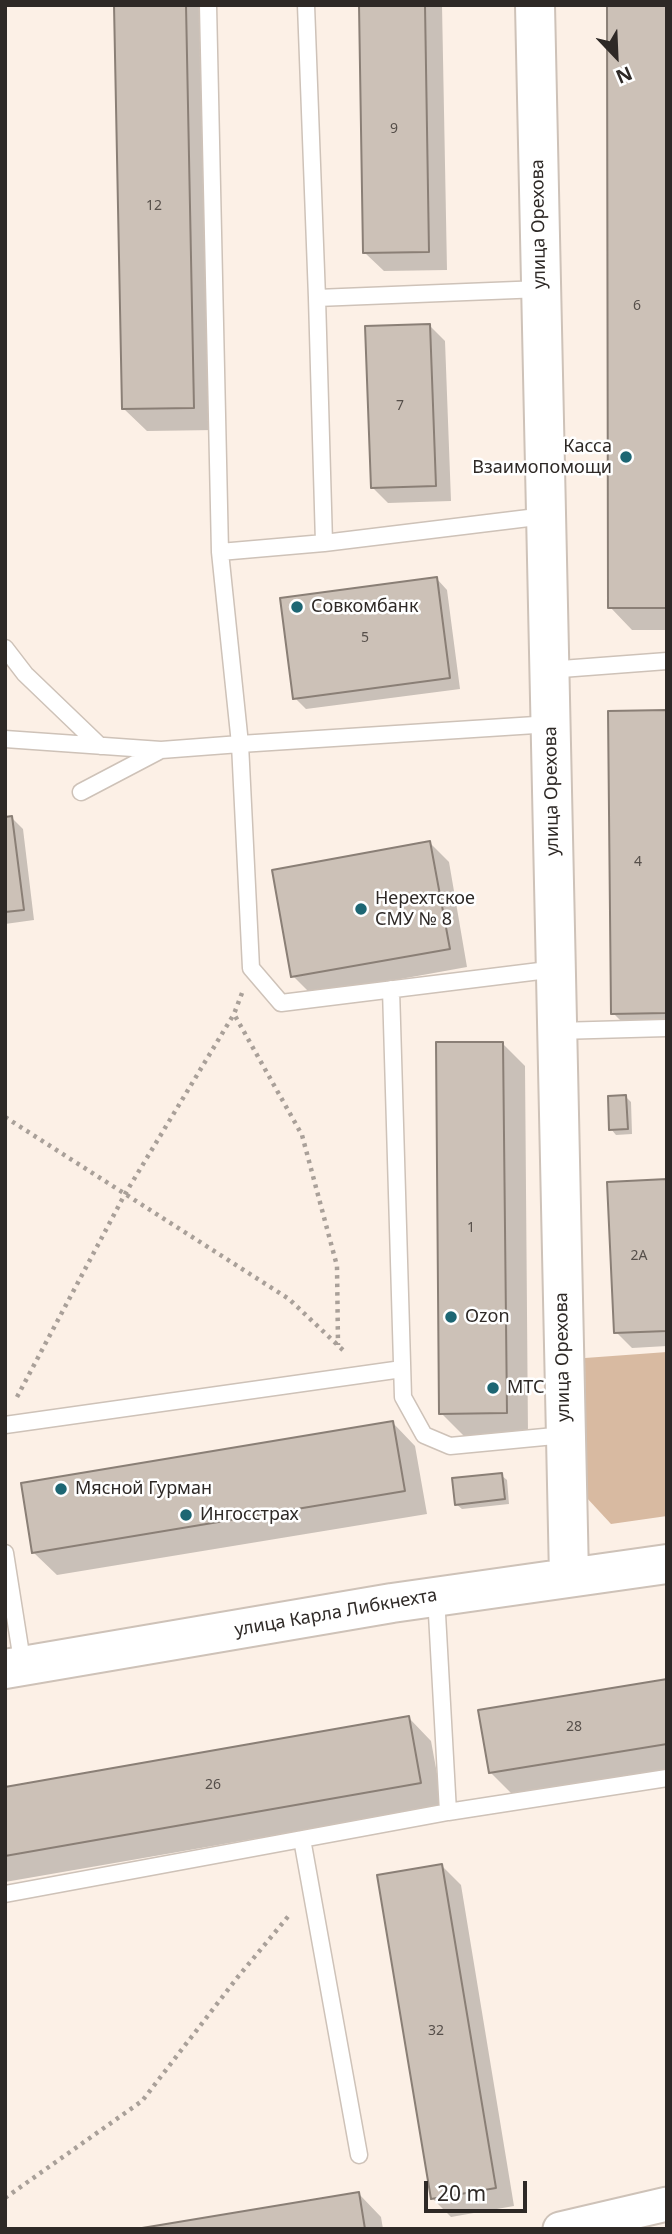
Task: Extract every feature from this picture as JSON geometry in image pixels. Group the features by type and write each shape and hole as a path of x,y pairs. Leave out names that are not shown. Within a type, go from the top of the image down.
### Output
{"street":[{"name":"улица Орехова","path":"535,5 569,1576"},
{"name":"улица Карла Либкнехта","path":"14,1668 436,1596 667,1563"},
{"path":"560,2229 667,2204"}],"lane":[{"path":"208,5 220,552 240,744 251,968 281,1003 556,969"},
{"path":"306,5 324,543"},
{"path":"317,298 541,289"},
{"path":"220,552 324,543 545,516"},
{"path":"5,648 25,674 100,746"},
{"path":"548,670 667,661"},
{"path":"5,739 161,750 551,724"},
{"path":"81,792 161,750"},
{"path":"391,989 403,1397 424,1435 450,1446 565,1435"},
{"path":"557,1031 667,1028"},
{"path":"5,1425 402,1369"},
{"path":"5,1553 14,1668"},
{"path":"436,1596 448,1812"},
{"path":"5,1894 448,1812 667,1778"},
{"path":"302,1839 359,2155"}],"path":[{"path":"12,1408 125,1194 234,1014 251,968"},
{"path":"234,1014 302,1135 337,1266 338,1346"},
{"path":"5,1117 289,1299 368,1374"},
{"path":"5,2198 142,2101 311,1888"}],"shaded area":[{"path":"667,1352 667,1516 611,1524 586,1497 585,1358"}],"building":[{"path":"114,5 186,5 194,408 122,409"},
{"path":"359,5 425,5 429,252 363,253"},
{"path":"607,5 667,5 667,608 608,608"},
{"path":"430,324 436,486 371,488 365,326"},
{"path":"437,577 450,678 293,699 280,598"},
{"path":"667,710 667,1013 611,1014 608,711"},
{"path":"12,816 24,910 5,912 5,817"},
{"name":"Нерехтское СМУ № 8","path":"430,841 450,949 291,977 272,870"},
{"path":"436,1042 503,1042 507,1413 439,1414"},
{"path":"626,1095 628,1129 609,1130 608,1096"},
{"path":"667,1179 667,1331 614,1333 607,1182"},
{"path":"393,1421 405,1491 32,1553 21,1483"},
{"path":"502,1473 505,1499 455,1505 452,1478"},
{"path":"667,1679 667,1744 489,1773 478,1710"},
{"path":"409,1716 421,1783 5,1856 5,1787"},
{"path":"442,1864 496,2188 431,2199 377,1875"},
{"path":"359,2192 365,2229 136,2229"}],"place":[{"name":"Касса Взаимопомощи","path":"626,457"},
{"name":"Совкомбанк","path":"297,607"},
{"name":"Нерехтское СМУ № 8","path":"361,909"},
{"name":"Ozon","path":"451,1317"},
{"name":"МТС","path":"493,1388"},
{"name":"Мясной Гурман","path":"61,1489"},
{"name":"Ингосстрах","path":"186,1515"}]}
